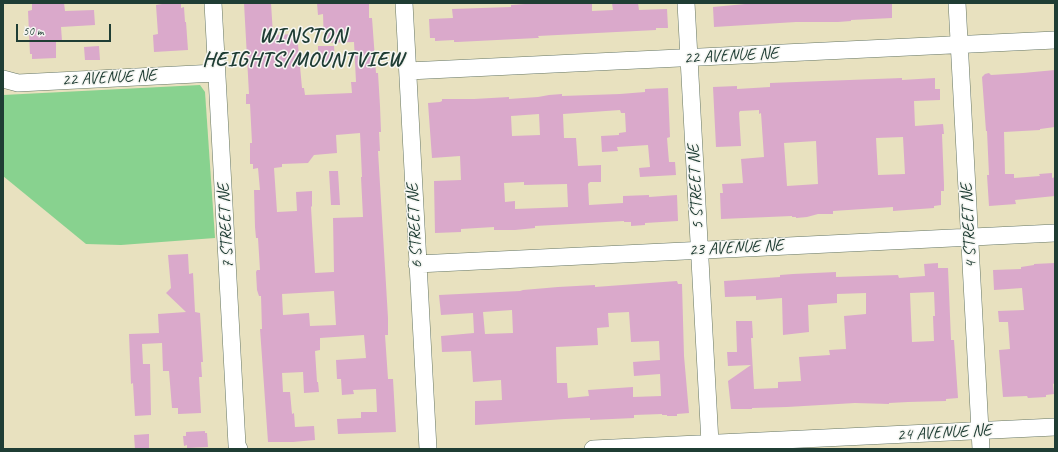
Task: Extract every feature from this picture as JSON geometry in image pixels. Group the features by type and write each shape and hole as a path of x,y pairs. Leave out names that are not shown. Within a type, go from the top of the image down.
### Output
{"street":[{"name":"7 STREET NE","path":"213,3 237,445 239,449"},
{"name":"6 STREET NE","path":"404,3 428,449"},
{"name":"5 STREET NE","path":"686,3 710,443"},
{"name":"4 STREET NE","path":"957,3 981,449"},
{"name":"22 AVENUE NE","path":"408,71 689,59 1055,40"},
{"name":"22 AVENUE NE","path":"3,79 18,82 216,73"},
{"name":"23 AVENUE NE","path":"417,264 1055,233"},
{"name":"24 AVENUE NE","path":"593,449 1055,427"}],"green space":[{"path":"200,85 205,92 215,238 121,245 86,244 3,176 3,95"}],"building":[{"path":"32,3 64,3 65,11 94,10 95,25 61,27 62,41 56,41 56,58 32,59 32,54 30,54 28,11 32,10"},
{"path":"162,3 181,3 181,8 184,7 188,50 154,52 153,35 158,34 156,5"},
{"path":"244,3 271,3 273,35 297,34 302,88 304,88 305,95 352,93 351,82 356,82 354,42 324,43 323,14 318,15 317,3 369,3 369,18 372,18 380,106 381,132 379,132 380,151 378,151 388,318 388,335 385,335 388,379 393,379 396,432 338,434 337,419 361,418 361,412 377,412 376,389 353,390 354,394 342,395 341,379 337,379 336,360 366,358 364,335 320,338 320,350 315,351 319,392 304,393 303,372 282,373 283,392 290,392 295,427 314,426 315,440 268,442 260,329 262,329 261,296 259,296 257,290 256,272 257,270 260,270 258,238 256,238 255,227 254,190 260,190 258,168 253,169 253,164 250,164 250,143 252,143 250,104 246,104 246,94 249,94","holes":["360,133 363,217 333,218 334,272 315,273 311,207 312,191 296,192 297,211 277,212 274,168 282,167 282,164 308,163 314,155 337,153 336,135","334,291 336,325 310,326 309,313 283,315 282,294"]},
{"path":"539,3 592,3 592,11 613,10 612,3 638,3 639,10 667,9 668,28 656,28 656,30 538,36 539,38 457,42 454,42 454,40 435,41 435,38 430,38 429,19 453,18 452,9 511,7 511,5"},
{"path":"756,3 892,3 892,18 838,22 796,22 714,27 713,7"},
{"path":"99,46 100,60 85,60 84,47"},
{"path":"318,46 334,46 335,62 318,63"},
{"path":"1055,70 1055,127 1040,130 1004,132 1005,174 1014,174 1014,178 1040,176 1039,174 1052,173 1052,178 1055,177 1055,196 1015,200 1016,204 989,206 987,131 982,77 989,73 991,75"},
{"path":"935,78 935,89 940,89 940,100 914,101 915,126 943,124 944,191 941,191 941,205 934,206 934,208 893,211 893,207 833,211 833,214 818,214 796,218 792,216 721,219 720,193 723,193 722,184 743,183 741,159 764,157 761,113 759,114 759,110 740,111 739,113 741,146 716,147 713,87 737,86 737,89 770,87 770,83","holes":["903,137 905,174 878,175 876,138","816,141 818,184 787,186 784,143"]},
{"path":"668,88 670,137 667,138 669,162 675,162 676,175 640,177 639,168 650,167 648,145 617,147 618,151 602,152 601,136 619,135 619,133 626,132 625,113 621,113 620,110 563,114 564,138 576,138 578,166 601,165 601,182 590,182 588,184 589,205 623,203 623,196 649,195 649,197 677,195 678,221 645,223 645,225 631,226 631,222 624,221 535,226 535,228 515,230 494,230 494,227 461,229 461,232 435,233 434,181 461,180 460,156 432,158 428,103 440,102 442,99 509,97 509,99 562,94 562,96 620,94 645,92 645,89","holes":["539,114 540,135 512,136 511,116","524,182 524,185 567,184 568,207 515,209 515,201 505,202 504,183"]},
{"path":"329,171 338,171 340,205 331,205"},
{"path":"188,254 189,274 193,273 195,312 200,313 203,362 201,362 202,377 199,377 201,413 178,414 178,408 172,408 169,371 163,371 162,343 142,344 143,364 150,364 151,415 135,416 133,383 131,384 129,334 159,333 158,314 186,312 166,293 171,288 168,255"},
{"path":"938,263 938,268 948,268 951,340 954,340 958,398 946,399 946,401 889,404 855,403 731,409 728,381 751,365 728,366 727,352 737,352 736,321 752,321 753,338 751,338 754,389 778,388 778,382 801,381 799,357 830,355 829,350 846,349 844,316 866,314 866,293 837,294 837,303 808,305 809,332 783,335 782,298 756,300 756,296 725,297 724,281 780,277 780,275 836,272 836,277 898,275 899,278 925,276 924,264","holes":["934,292 935,316 933,316 934,341 912,342 910,293"]},
{"path":"1055,263 1054,394 1046,395 1046,397 1003,397 999,350 1010,349 1008,322 999,322 998,311 1024,310 1022,288 994,290 993,270 1021,269 1021,267 1034,264"},
{"path":"677,281 678,284 682,284 684,356 689,413 677,414 677,416 667,416 662,414 634,415 634,418 590,420 590,418 565,419 475,425 475,401 502,400 501,380 473,382 471,351 442,352 441,336 474,333 473,313 441,315 439,295 595,285 595,287","holes":["512,310 513,333 485,334 483,312","629,312 631,342 659,341 660,360 633,362 634,376 660,374 661,396 633,397 633,387 588,390 589,396 568,398 567,383 557,383 556,347 598,345 597,328 609,327 608,313"]},
{"path":"205,431 205,433 207,433 208,447 187,448 187,445 184,446 183,436 186,436 186,432"},
{"path":"149,434 149,449 135,449 134,435"}],"district":[{"name":"WINSTON HEIGHTS/MOUNTVIEW","path":"303,48"}]}
